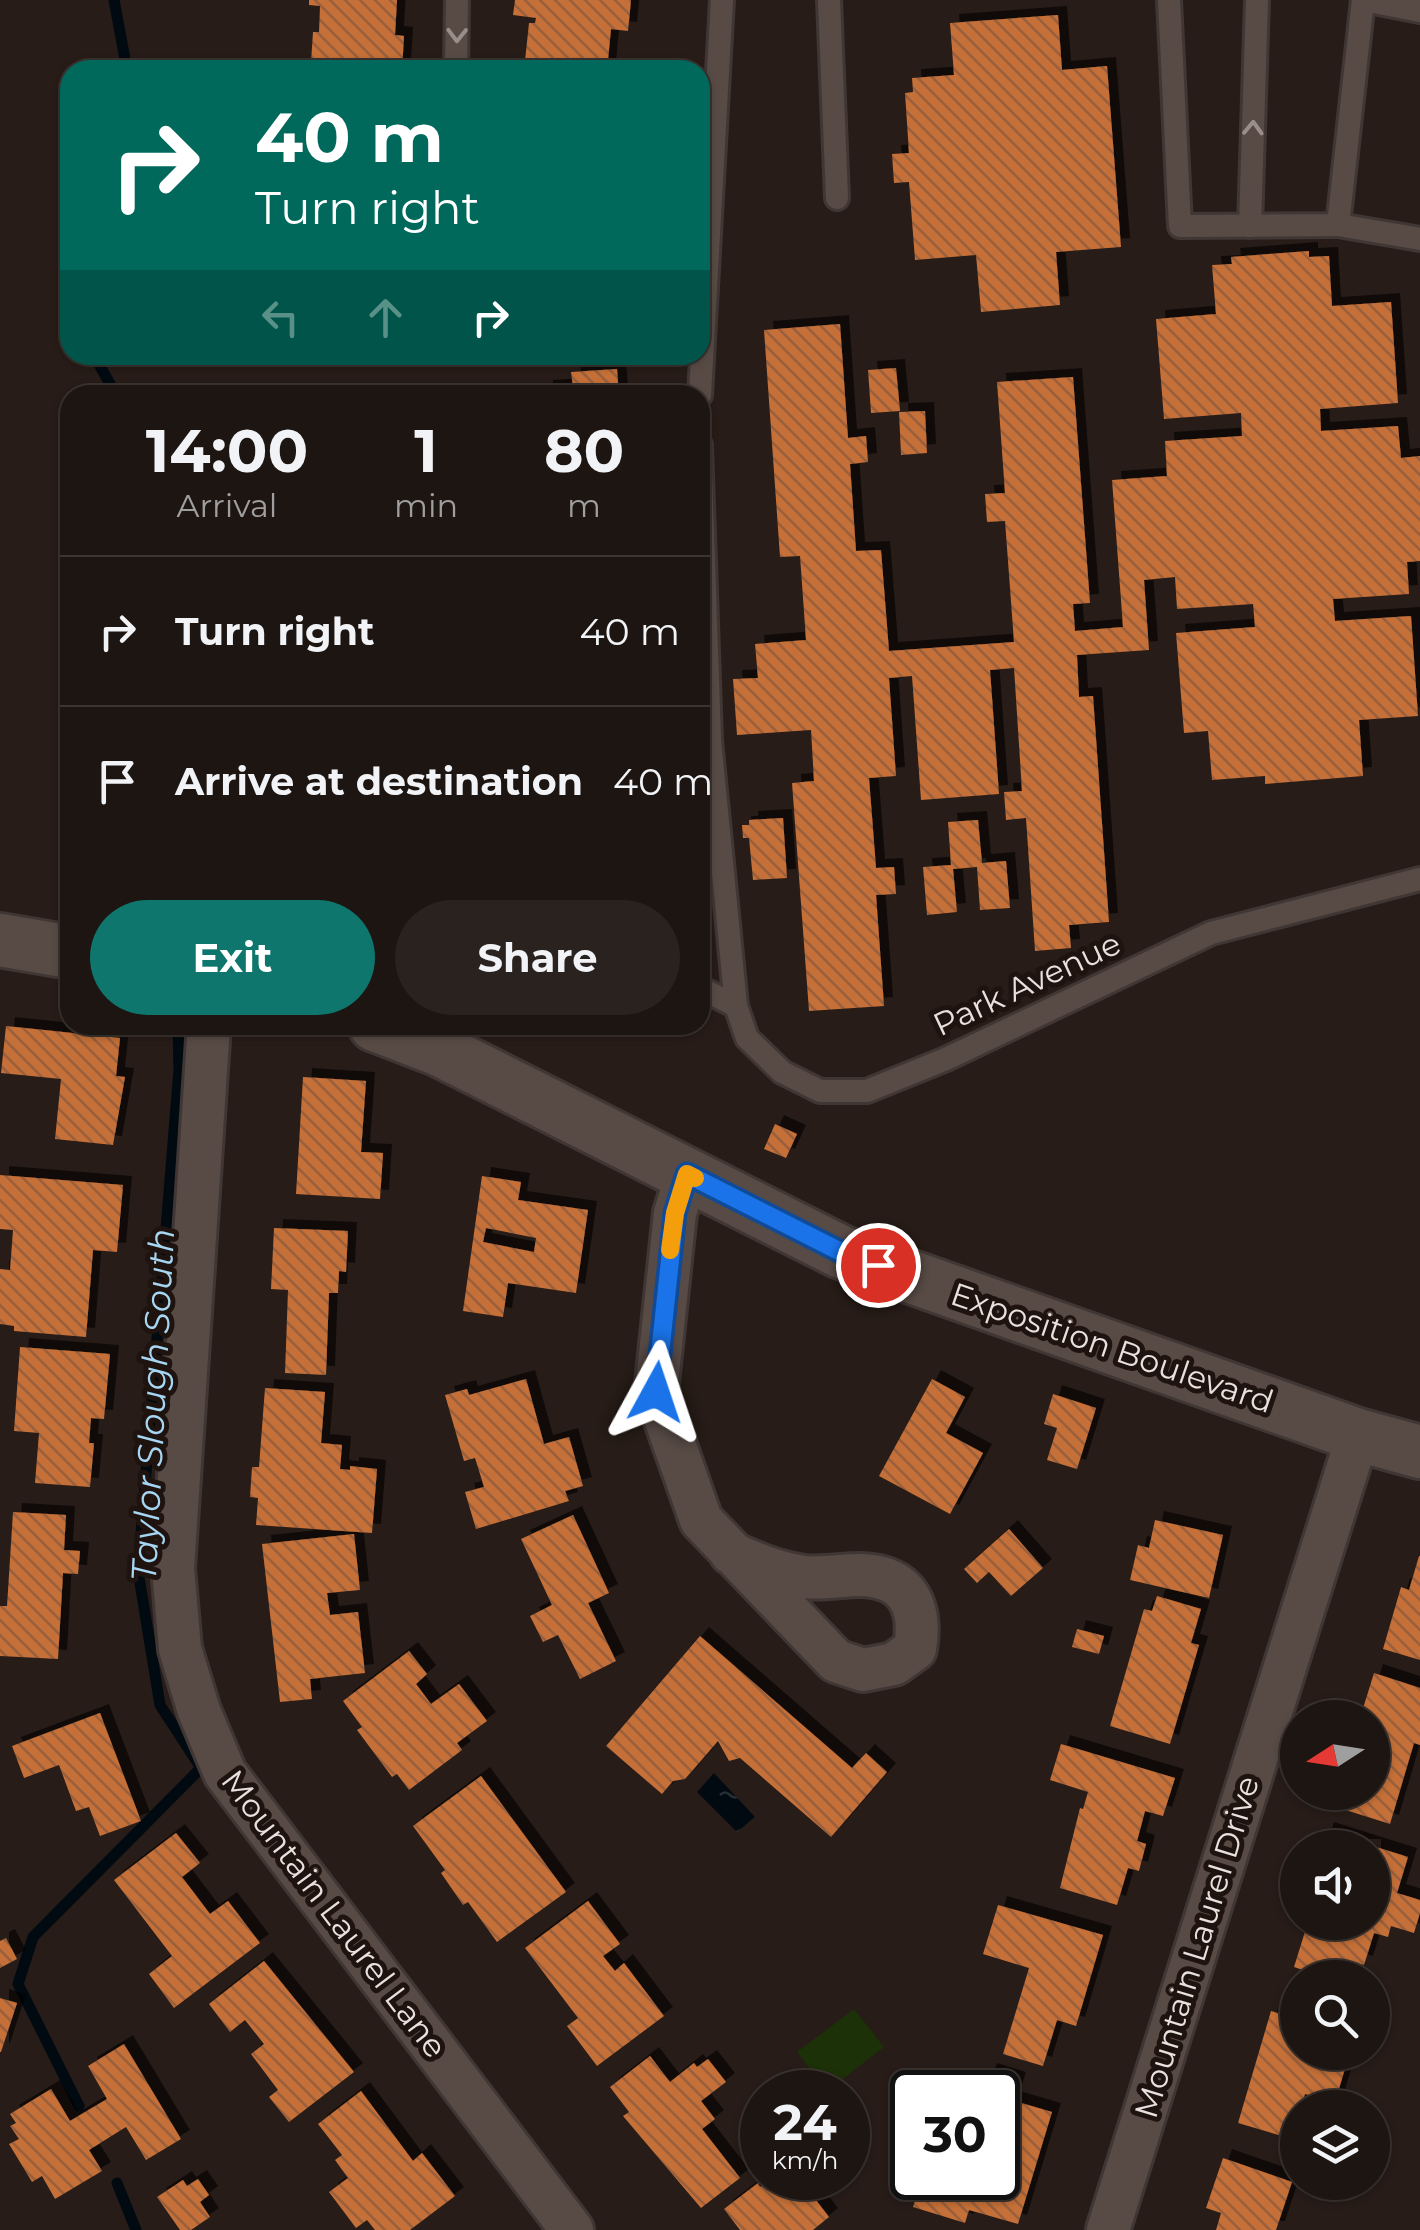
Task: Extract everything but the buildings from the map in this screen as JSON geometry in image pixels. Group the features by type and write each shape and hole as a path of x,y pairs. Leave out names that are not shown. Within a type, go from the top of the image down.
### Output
{"street":[{"path":"0,940 60,950"},
{"name":"Mountain Laurel Lane","path":"208,1035 172,1568 180,1649 199,1712 225,1773 572,2230"},
{"name":"Exposition Boulevard","path":"401,1035 440,1050 841,1252 1358,1435 1420,1452"},
{"path":"687,1174 675,1213 656,1392 701,1520 731,1553 836,1661 863,1670 894,1664 915,1648 919,1621 908,1595 889,1581 864,1575 792,1575 731,1553"},
{"name":"Mountain Laurel Drive","path":"1108,2230 1358,1435"},
{"path":"863,1670 841,1654 832,1635 830,1607 841,1584 864,1575"}],"lane":[{"path":"456,60 457,0"},
{"path":"710,144 722,0"},
{"path":"829,0 836,198"},
{"path":"1169,0 1180,226 1338,225 1420,238"},
{"path":"1250,226 1256,0"},
{"path":"1338,225 1363,0 1420,11"},
{"path":"710,740 736,1006"},
{"name":"Park Avenue","path":"736,1006 748,1038 782,1072 820,1091 867,1091 946,1059 1212,933 1420,879"},
{"path":"710,993 736,1006"}],"green space":[{"path":"854,2009 884,2047 854,2070 811,2070 797,2052"}],"water":[{"path":"714,1773 755,1817 737,1832 697,1792"}],"waterway":[{"name":"Taylor Slough South","path":"114,0 125,60"},
{"name":"Taylor Slough South","path":"100,365 110,385"},
{"name":"Taylor Slough South","path":"79,2106 18,1984 33,1937 201,1768 160,1705 138,1571 179,1070 178,1035"},
{"name":"Taylor Slough South","path":"117,2183 136,2230"}],"slow traffic":[{"path":"670,1250 675,1213 687,1174 695,1178"}],"route":[{"path":"656,1392 675,1213 687,1174 841,1252 878,1265"}]}
